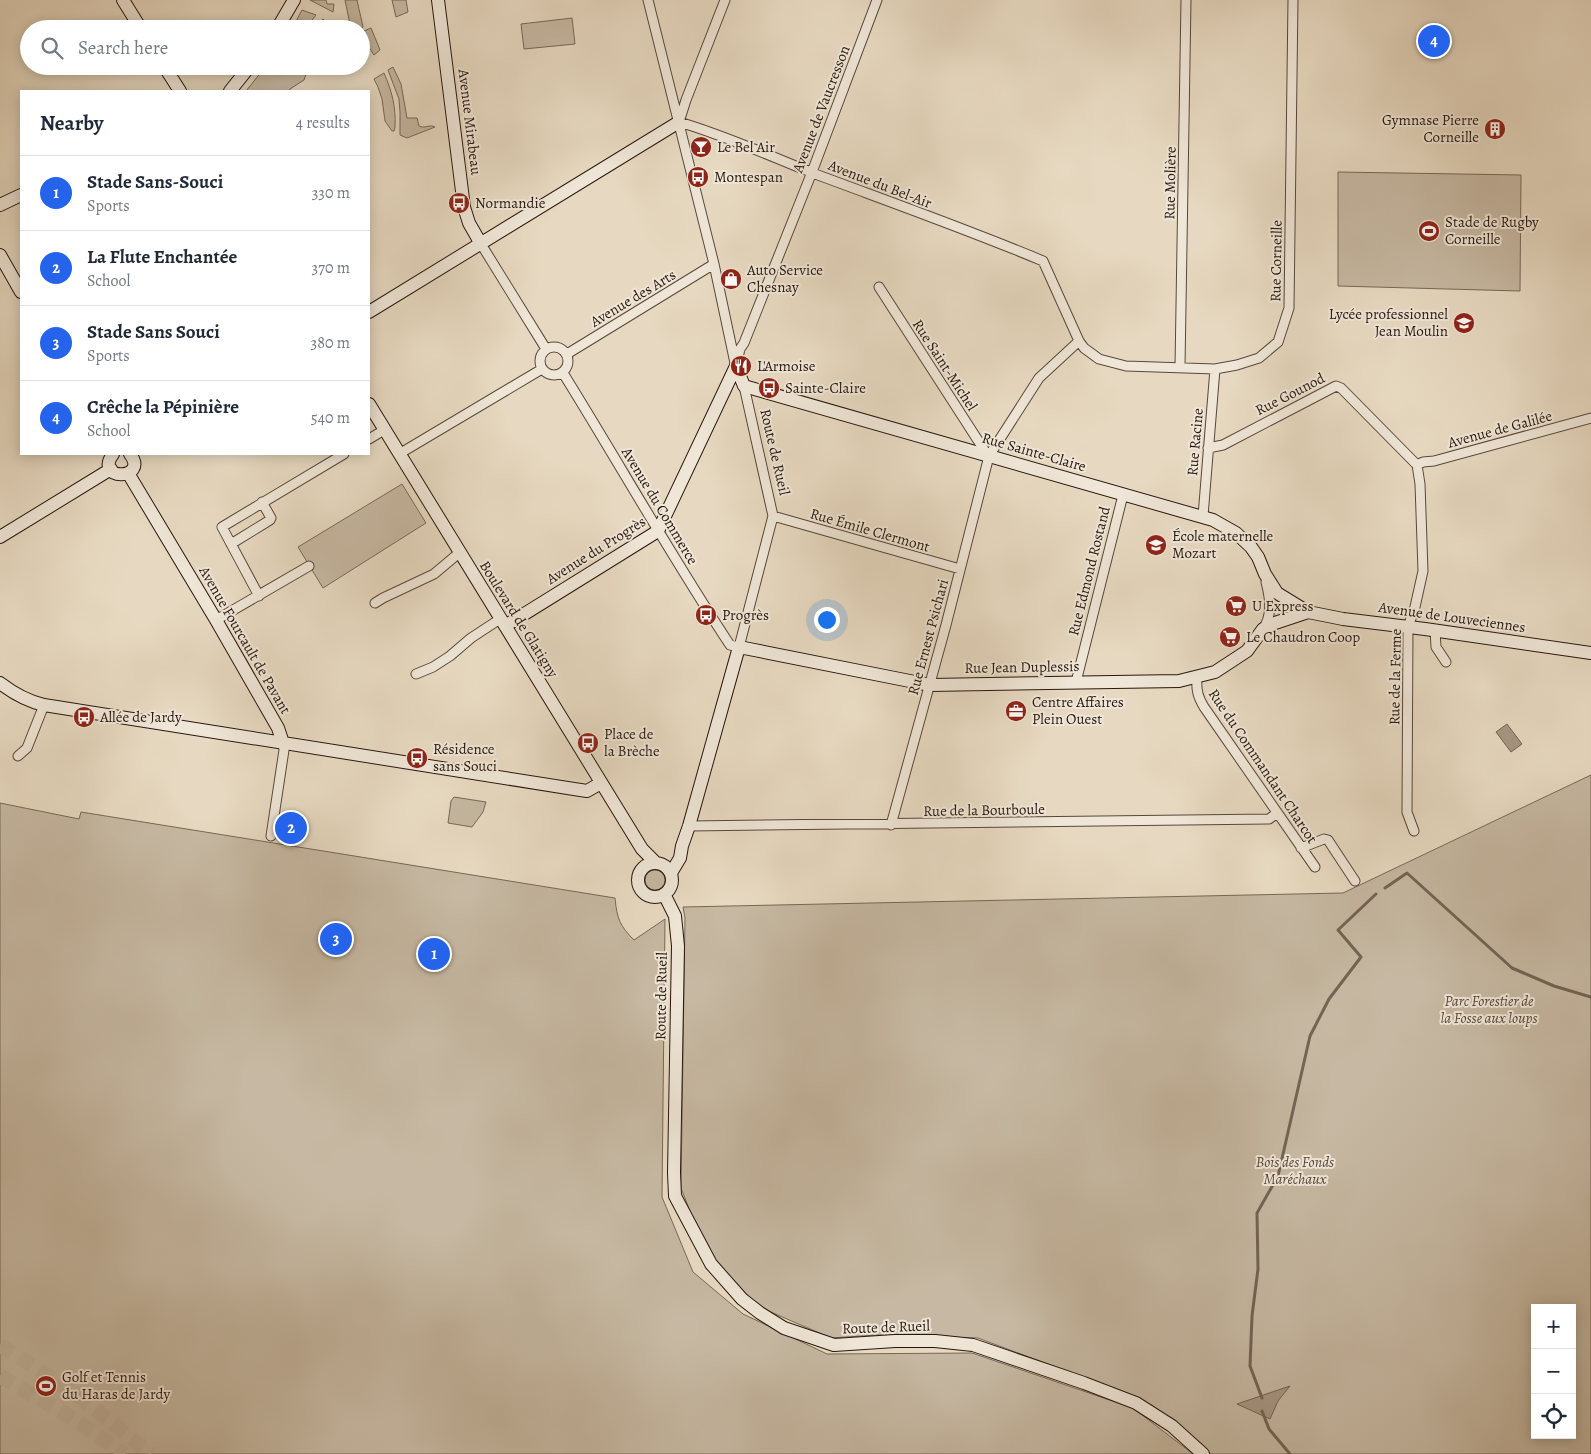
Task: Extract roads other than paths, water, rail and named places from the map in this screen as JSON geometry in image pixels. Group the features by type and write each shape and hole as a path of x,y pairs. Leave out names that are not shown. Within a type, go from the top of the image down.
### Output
{"street":[{"path":"123,0 135,20"},
{"path":"282,20 294,0"},
{"name":"Avenue Mirabeau","path":"438,0 464,207 469,223 481,244"},
{"name":"Route de Rueil","path":"648,0 714,264 738,376 773,516 739,647 680,858 671,873"},
{"path":"370,311 679,122 725,0"},
{"name":"Avenue de Vaucresson","path":"738,376 740,349 812,172 877,0"},
{"name":"Rue Molière","path":"1180,367 1186,0"},
{"name":"Rue Corneille","path":"990,239 1042,261 1079,341 1084,348 1099,359 1126,366 1215,369 1259,358 1278,342 1289,308 1293,0"},
{"path":"170,75 179,90"},
{"path":"231,90 243,75"},
{"name":"Avenue du Bel-Air","path":"679,122 706,130 990,239"},
{"path":"0,205 20,195"},
{"path":"481,244 546,349"},
{"path":"0,256 20,290"},
{"name":"Avenue des Arts","path":"567,354 714,264"},
{"name":"Rue Saint-Michel","path":"879,287 989,456"},
{"name":"Rue Ernest Psichari","path":"891,825 930,685 989,456 1039,378 1079,341"},
{"path":"550,347 560,348 567,354 568,362 563,373 554,376 549,375 542,369 539,360 546,349 550,347"},
{"path":"399,454 542,369"},
{"name":"Rue Racine","path":"1203,516 1215,369"},
{"name":"Avenue du Commerce","path":"563,373 658,531 730,645 739,647"},
{"name":"Rue Sainte-Claire","path":"738,376 989,456 1203,516 1225,525 1243,538 1258,558 1265,574 1270,603"},
{"name":"Avenue du Progrès","path":"503,622 658,531 738,376"},
{"name":"Rue Gounod","path":"1208,448 1223,444 1336,386 1341,388 1417,465"},
{"name":"Boulevard de Glatigny","path":"370,406 601,784 642,849 658,863"},
{"name":"Avenue de Galilée","path":"1417,465 1591,418"},
{"path":"370,438 384,430"},
{"path":"112,455 109,462 111,470 120,475 128,474 134,467 134,455"},
{"path":"259,596 222,527 342,455"},
{"name":"Rue de la Ferme","path":"1414,831 1407,812 1408,627 1415,607 1423,571 1420,484 1417,465"},
{"path":"0,537 111,470"},
{"name":"Avenue Fourcault de Pavant","path":"128,474 216,620 278,728 284,750 271,836"},
{"name":"Rue Edmond Rostand","path":"1076,682 1123,495"},
{"path":"231,544 270,520 271,518 262,502"},
{"name":"Rue Émile Clermont","path":"773,516 960,569"},
{"path":"375,604 383,598 434,574 459,553"},
{"path":"216,620 309,566"},
{"name":"Avenue de Louveciennes","path":"1265,574 1277,593 1308,612 1343,619 1435,630 1591,653"},
{"name":"Rue Jean Duplessis","path":"739,647 930,685 1178,681 1197,678 1215,672 1247,651 1263,629 1270,614 1270,603"},
{"name":"Avenue de Louveciennes","path":"1263,629 1308,612"},
{"path":"416,674 434,667 471,638 503,622"},
{"path":"1435,630 1436,647 1446,662"},
{"name":"Rue du Commandant Charcot","path":"1197,678 1198,695 1204,707 1315,867"},
{"path":"0,683 19,696 44,705 587,791 601,784"},
{"path":"18,756 27,748 44,705"},
{"name":"Rue de la Bourboule","path":"689,826 1269,819 1278,813"},
{"path":"1301,848 1328,840 1355,881"},
{"path":"642,849 642,868 638,879 642,890 652,896 664,894 671,885 671,873 667,867 658,863"},
{"path":"642,868 681,852"},
{"name":"Route de Rueil","path":"664,894 675,916 678,946 675,1196 711,1264 732,1289 760,1313 784,1328 834,1345 895,1341 925,1341 974,1345 1084,1383 1136,1403 1172,1426 1203,1454"}],"waterway":[{"path":"1385,888 1407,873 1512,968 1554,986 1591,997"},
{"path":"1262,1398 1250,1366 1252,1316 1258,1269 1257,1213 1278,1176 1310,1036 1329,999 1361,957 1338,930 1376,894"},
{"path":"1262,1411 1269,1429 1290,1454"}],"tunnel":[{"path":"0,1345 76,1394 151,1454"},
{"path":"0,1376 67,1415 125,1454"}],"place":[{"name":"Crêche la Pépinière","path":"1434,41"},
{"name":"Gymnase Pierre Corneille","path":"1495,129"},
{"name":"Le Bel Air","path":"701,147"},
{"name":"Montespan","path":"698,177"},
{"name":"Normandie","path":"459,203"},
{"name":"Stade de Rugby Corneille","path":"1429,231"},
{"name":"Auto Service Chesnay","path":"731,279"},
{"name":"Lycée professionnel Jean Moulin","path":"1464,323"},
{"name":"L'Armoise","path":"741,366"},
{"name":"Sainte-Claire","path":"769,388"},
{"name":"École maternelle Mozart","path":"1156,545"},
{"name":"U Express","path":"1236,606"},
{"name":"Progrès","path":"706,615"},
{"name":"Le Chaudron Coop","path":"1230,637"},
{"name":"Centre Affaires Plein Ouest","path":"1016,711"},
{"name":"Allée de Jardy","path":"84,717"},
{"name":"Place de la Brèche","path":"588,743"},
{"name":"Résidence sans Souci","path":"417,758"},
{"name":"La Flute Enchantée","path":"291,828"},
{"name":"Stade Sans Souci","path":"336,939"},
{"name":"Stade Sans-Souci","path":"434,954"},
{"name":"Golf et Tennis du Haras de Jardy","path":"46,1386"}],"park label":[{"name":"Parc Forestier de la Fosse aux loups","path":"1489,1010"},
{"name":"Bois des Fonds Maréchaux","path":"1295,1170"}]}
